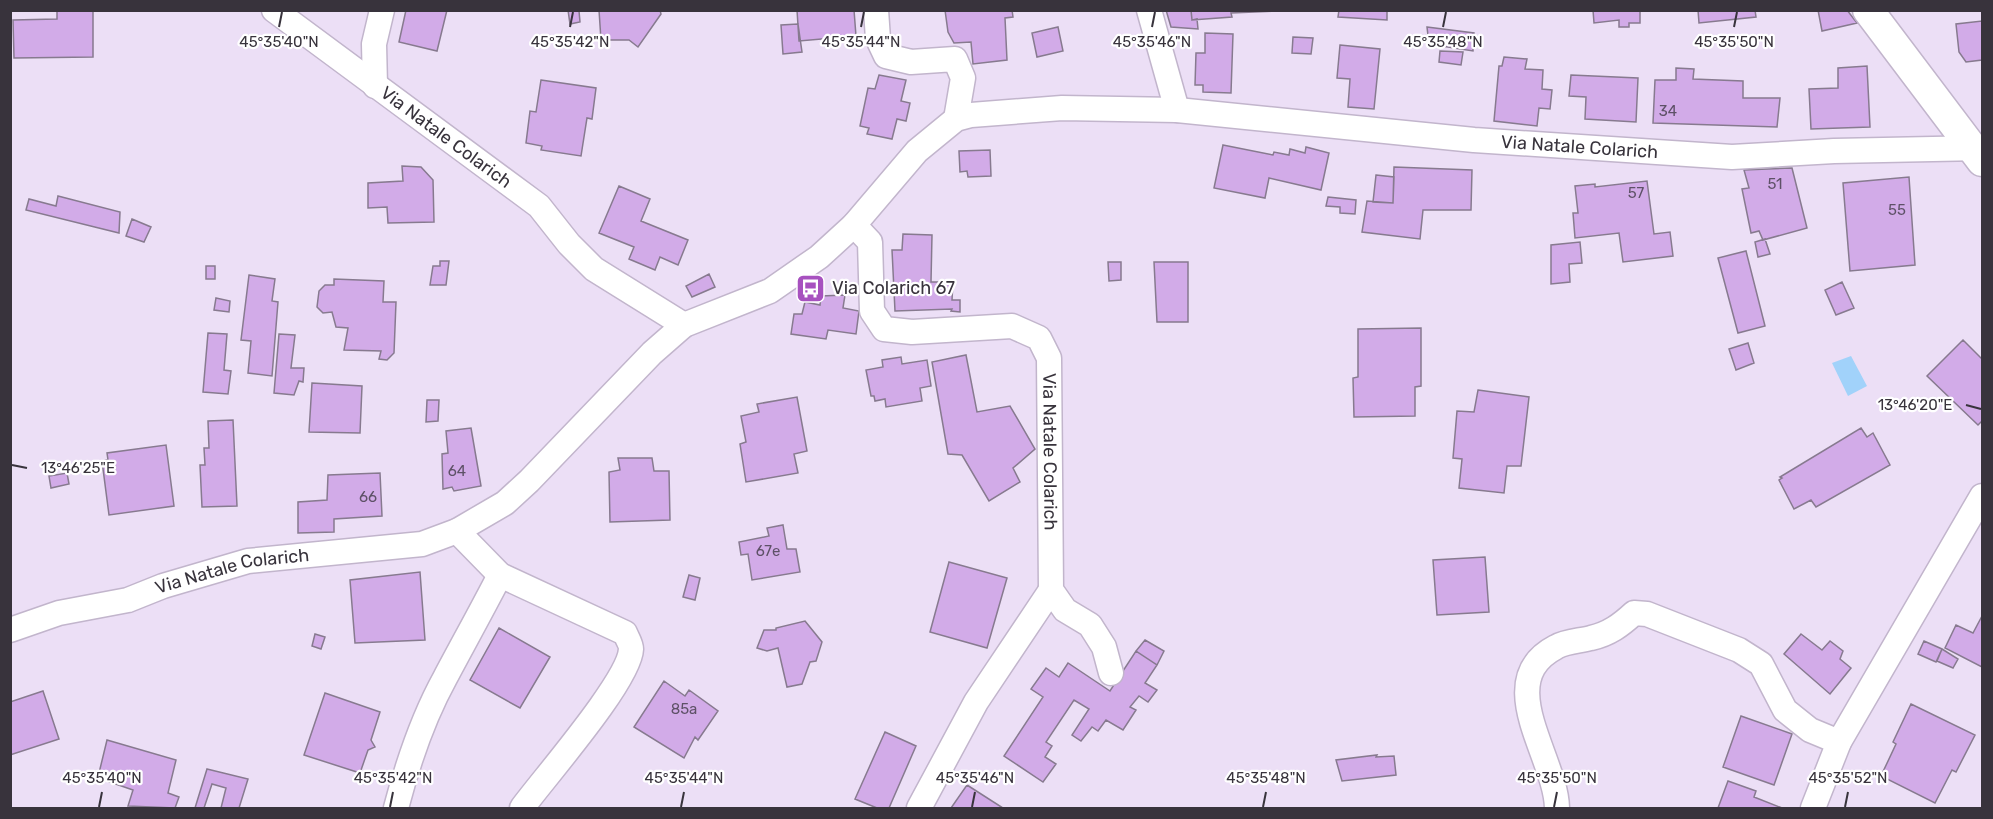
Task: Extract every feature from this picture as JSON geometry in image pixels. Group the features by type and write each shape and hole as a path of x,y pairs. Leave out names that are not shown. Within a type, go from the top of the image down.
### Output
{"street":[{"name":"Via Natale Colarich","path":"274,10 539,206 569,244 594,269 684,325"},
{"name":"Via Natale Colarich","path":"375,86 374,44 382,10"},
{"path":"876,10 878,39 886,56 911,62 955,59 963,78 956,119"},
{"path":"1149,10 1177,110"},
{"path":"1868,10 1980,153"},
{"name":"Via Natale Colarich","path":"10,630 59,614 128,600 163,586 248,561 422,544 457,531 505,503 529,482 652,353 684,325 770,291 819,257 854,225 917,151 956,119 1016,110 1177,110 1484,140 1732,157 1834,151 1980,153"},
{"name":"Via Natale Colarich","path":"854,225 870,242 872,310 884,329 912,332 1012,326 1040,338 1049,358 1051,591"},
{"path":"1813,808 1839,742 1983,496"},
{"path":"457,531 500,575 625,633 632,648 627,667 604,702 522,808"},
{"path":"396,808 404,777 444,679 472,632 500,575"},
{"path":"919,808 976,702 1051,591 1065,610 1090,625 1104,647 1111,673"},
{"path":"1557,808 1550,771 1532,724 1526,689 1534,663 1557,646 1594,638 1614,630 1634,613 1647,614 1739,650 1761,664 1785,710 1810,730 1839,742"}],"water":[{"path":"1851,356 1867,386 1848,396 1832,363"}],"building":[{"path":"57,10 114,10 93,11 93,57 14,58 13,20 57,19"},
{"path":"406,10 447,10 437,51 399,42"},
{"path":"568,10 579,11 580,22 570,24"},
{"path":"599,10 660,10 661,14 638,47 629,40 601,40"},
{"path":"797,10 854,10 856,36 799,41"},
{"path":"945,10 1012,10 1013,17 1005,18 1007,60 973,64 971,42 954,43 948,32"},
{"path":"1166,10 1191,10 1192,20 1197,19 1198,29 1171,27"},
{"path":"1191,10 1277,11 1231,13 1232,17 1192,20"},
{"path":"1339,10 1387,10 1387,20 1338,17"},
{"path":"1593,10 1640,10 1640,23 1629,23 1629,27 1619,27 1619,20 1594,23"},
{"path":"1698,10 1755,10 1756,17 1699,23"},
{"path":"1818,10 1847,10 1857,23 1822,31"},
{"path":"1982,21 1982,60 1966,62 1959,52 1956,24"},
{"path":"798,24 802,52 783,54 781,25"},
{"path":"1058,27 1063,51 1037,57 1032,33"},
{"path":"1427,27 1474,33 1473,51 1429,44"},
{"path":"1205,33 1233,34 1231,93 1203,92 1203,85 1195,85 1196,53 1205,53"},
{"path":"1293,37 1313,38 1311,54 1292,53"},
{"path":"1340,45 1380,49 1374,109 1348,107 1350,79 1337,78"},
{"path":"1440,51 1463,52 1461,65 1439,62"},
{"path":"1504,57 1527,59 1525,69 1543,70 1542,89 1552,90 1550,109 1539,108 1537,126 1494,121 1499,66 1502,66"},
{"path":"1867,66 1870,127 1811,129 1809,89 1838,88 1838,68"},
{"path":"1676,68 1694,69 1693,79 1743,81 1743,98 1780,98 1777,127 1653,123 1655,80 1676,80"},
{"path":"879,75 906,80 901,101 910,103 906,121 897,119 892,139 867,134 869,128 860,126 868,88 875,89"},
{"path":"1571,75 1638,78 1636,122 1585,119 1586,97 1569,96"},
{"path":"541,80 596,88 592,119 587,118 581,156 541,150 542,146 526,143 530,111 536,112"},
{"path":"1223,145 1273,155 1274,152 1289,155 1290,149 1305,153 1306,147 1329,153 1321,190 1269,178 1265,198 1214,188"},
{"path":"990,150 991,176 968,177 967,171 960,172 959,151"},
{"path":"402,166 421,167 433,180 434,222 388,223 387,207 368,208 368,183 403,181"},
{"path":"1394,167 1472,170 1471,210 1423,210 1420,239 1362,232 1367,201 1393,203"},
{"path":"1792,168 1807,228 1763,240 1759,231 1751,233 1742,189 1749,188 1744,170"},
{"path":"1376,175 1394,177 1393,203 1373,202"},
{"path":"1909,177 1915,265 1850,271 1843,183"},
{"path":"1647,181 1654,234 1670,232 1673,256 1623,262 1619,233 1575,238 1573,213 1578,213 1575,186 1595,184 1595,187"},
{"path":"619,186 650,199 641,221 688,240 678,265 660,257 655,270 629,259 634,247 599,233"},
{"path":"58,196 120,212 119,233 26,210 29,199 56,206"},
{"path":"1328,197 1356,200 1355,214 1340,213 1340,207 1326,206"},
{"path":"132,219 151,227 144,242 126,236"},
{"path":"903,234 932,235 931,282 953,282 952,300 960,300 960,312 951,311 952,309 895,311 892,250 902,250"},
{"path":"1765,239 1770,254 1758,257 1755,242"},
{"path":"1580,242 1582,263 1569,264 1570,282 1551,284 1551,245"},
{"path":"1746,251 1765,326 1738,333 1718,258"},
{"path":"440,261 449,261 446,285 430,285 433,266 440,266"},
{"path":"1108,262 1121,262 1121,280 1109,281"},
{"path":"1154,262 1188,262 1188,322 1157,322"},
{"path":"206,266 215,266 215,279 206,279"},
{"path":"709,274 715,287 692,297 686,286"},
{"path":"249,275 275,279 272,301 278,302 272,376 248,373 251,341 241,340"},
{"path":"334,279 384,281 383,302 396,302 394,353 387,360 379,359 381,351 344,350 348,328 336,327 332,312 323,313 317,307 319,291 325,285 334,285"},
{"path":"1842,282 1854,308 1836,315 1825,290"},
{"path":"845,295 843,308 859,311 856,334 828,330 826,339 791,334 794,314 802,314 805,302 820,305 821,296"},
{"path":"216,298 230,301 229,312 214,310"},
{"path":"1421,328 1421,386 1415,387 1415,416 1354,417 1353,378 1358,377 1358,329"},
{"path":"208,333 227,334 224,370 231,371 228,394 203,392"},
{"path":"279,334 295,335 291,368 304,368 303,382 299,381 294,395 274,393"},
{"path":"1963,340 1982,359 1982,421 1978,425 1927,376"},
{"path":"1748,343 1754,363 1736,370 1729,349"},
{"path":"966,355 977,412 1010,406 1035,449 1013,468 1020,482 989,501 962,455 948,454 932,362"},
{"path":"901,357 902,364 927,360 931,386 920,388 922,401 886,407 885,399 875,401 874,396 871,396 866,370 883,367 882,360"},
{"path":"312,383 362,386 360,433 309,432"},
{"path":"1478,390 1529,397 1521,466 1507,466 1504,493 1459,488 1462,459 1453,458 1457,411 1474,412"},
{"path":"797,397 807,451 794,454 798,473 746,482 740,444 746,442 741,416 759,412 757,404"},
{"path":"427,400 439,400 438,421 426,422"},
{"path":"233,420 237,506 202,507 200,465 205,465 204,448 209,448 208,421"},
{"path":"471,428 481,486 454,491 452,487 443,489 442,454 448,453 446,431"},
{"path":"1861,428 1867,437 1873,433 1890,465 1816,507 1811,500 1794,509 1779,480 1782,478 1780,477"},
{"path":"166,445 174,506 109,515 102,461 108,460 107,453"},
{"path":"618,458 652,458 654,471 669,471 670,520 610,522 609,472 620,470"},
{"path":"67,473 69,484 51,488 49,476"},
{"path":"380,473 382,516 334,519 334,532 298,533 298,502 327,500 328,475"},
{"path":"783,525 787,549 796,549 800,572 752,580 748,554 741,555 739,542 769,536 767,528"},
{"path":"1485,557 1489,612 1437,615 1433,560"},
{"path":"949,562 1007,578 987,648 930,632"},
{"path":"420,572 425,640 355,643 350,580"},
{"path":"689,575 700,578 695,600 683,597"},
{"path":"1982,616 1982,667 1945,648 1956,625 1973,633"},
{"path":"805,621 822,642 816,661 810,662 802,684 787,687 778,648 767,651 757,648 764,630 776,630 776,628"},
{"path":"499,628 550,657 520,708 470,680"},
{"path":"315,634 325,637 321,649 312,646"},
{"path":"1801,634 1822,650 1830,641 1843,651 1840,659 1851,668 1830,694 1784,654"},
{"path":"1145,640 1164,651 1157,665 1136,651"},
{"path":"1924,641 1942,649 1936,662 1918,654"},
{"path":"1942,649 1958,659 1953,668 1937,661"},
{"path":"1136,651 1157,665 1145,683 1157,690 1148,702 1139,696 1130,707 1136,710 1123,730 1106,720 1098,731 1092,727 1081,741 1072,735 1089,709 1074,700 1046,742 1052,746 1045,757 1056,764 1043,782 1004,756 1043,697 1031,689 1046,668 1059,677 1068,663 1110,691"},
{"path":"664,681 685,696 689,690 718,711 698,740 695,737 684,758 634,727"},
{"path":"43,691 59,739 10,755 10,702"},
{"path":"325,693 380,712 371,740 375,747 368,750 360,773 304,755"},
{"path":"1911,704 1975,735 1956,772 1952,770 1935,803 1881,776 1896,744 1893,742"},
{"path":"1741,716 1792,734 1774,785 1723,767"},
{"path":"885,732 916,746 889,808 877,808 855,799"},
{"path":"107,740 176,760 168,793 179,797 175,808 128,806 133,790 107,781 109,775 99,773"},
{"path":"1377,755 1376,757 1394,756 1396,775 1342,781 1336,760"},
{"path":"207,769 248,779 239,808 221,808 226,788 212,784 204,808 195,808"},
{"path":"1728,781 1756,791 1754,797 1782,808 1718,808"},
{"path":"967,785 1003,808 951,808"}],"place":[{"name":"Via Colarich 67","path":"811,288"}]}
